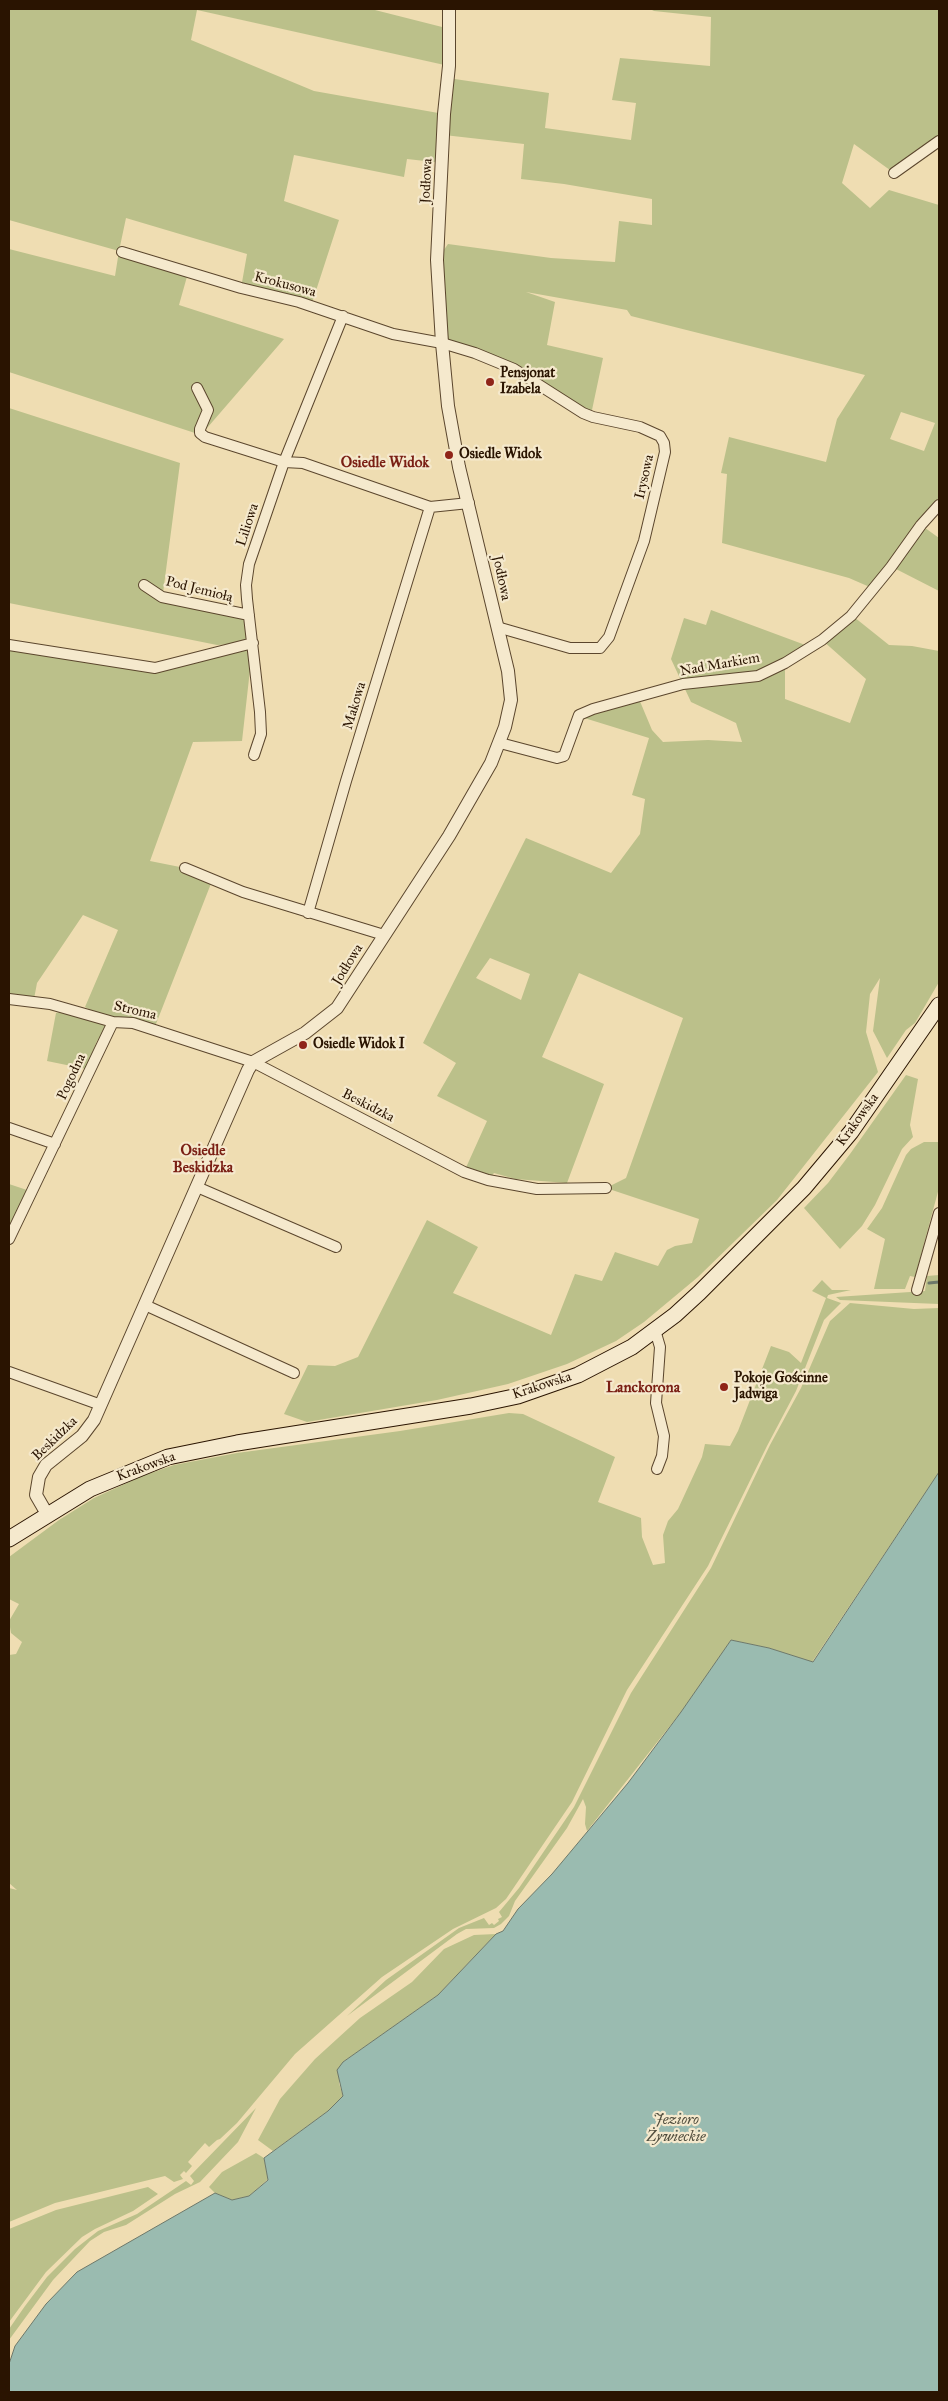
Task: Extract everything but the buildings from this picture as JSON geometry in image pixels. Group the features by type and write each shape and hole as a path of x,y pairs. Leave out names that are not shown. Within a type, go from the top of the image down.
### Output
{"main road":[{"name":"Krakowska","path":"9,1539 47,1514 102,1483 168,1457 236,1443 470,1406 536,1390 599,1365 632,1347 656,1330 719,1275 816,1174 861,1118 939,1005"}],"street":[{"name":"Jodłowa","path":"253,1062 305,1033 337,1008 449,836 500,743 511,700 508,671 496,627 469,503 459,468 448,406 442,343 437,260 449,66 449,9"},
{"path":"894,173 939,141"},
{"name":"Krokusowa","path":"122,252 343,316 393,334 442,343"},
{"name":"Liliowa","path":"254,755 261,734 246,584 249,564 284,462 343,316"},
{"name":"Irysowa","path":"442,343 475,353 514,369 584,413 601,419 640,427 656,433 664,443 665,452 644,541 609,637 600,648 570,648 496,627"},
{"path":"197,388 208,410 200,433 284,462 302,463 430,508 469,503"},
{"name":"Nad Markiem","path":"500,743 556,758 564,756 580,715 593,709 683,684 758,676 785,663 822,640 852,616 921,525 939,506"},
{"name":"Makowa","path":"308,913 346,781 430,508"},
{"name":"Pod Jemiołą","path":"144,585 162,598 249,615"},
{"path":"9,645 155,668 253,643"},
{"path":"185,868 243,892 384,935"},
{"name":"Stroma","path":"9,999 50,1004 113,1022 133,1023 253,1062"},
{"name":"Pogodna","path":"9,1239 113,1022"},
{"name":"Beskidzka","path":"47,1514 36,1495 39,1477 46,1465 89,1429 253,1062 464,1172 488,1180 537,1189 606,1188"},
{"path":"9,1128 55,1144"},
{"path":"197,1187 336,1248"},
{"path":"917,1290 939,1213"},
{"path":"144,1305 294,1373"},
{"path":"656,1330 660,1347 656,1403 664,1436 662,1456 657,1469"},
{"path":"9,1372 101,1405"}],"green space":[{"path":"9,9 371,9 450,29 449,66 197,10 191,40 314,91 444,114 448,78 549,93 545,128 631,140 636,103 612,100 620,58 710,66 711,17 650,9 939,9 939,141 894,173 854,144 842,183 870,208 889,190 939,205 939,505 921,525 939,538 939,591 894,568 872,588 849,578 722,543 727,474 721,473 729,437 826,462 837,419 865,375 631,316 627,310 526,292 555,302 547,345 603,358 592,410 593,417 545,387 442,343 437,260 448,244 551,258 615,262 619,221 652,225 652,199 564,184 521,179 524,144 444,135 443,163 407,159 404,177 294,155 284,201 339,220 311,306 241,288 247,254 126,218 119,251 9,220","holes":["901,412 935,423 924,451 890,439"]},
{"path":"9,249 115,276 119,251 188,273 179,305 284,339 201,435 9,372"},
{"path":"9,408 180,463 163,593 248,610 253,643 242,741 193,742 150,861 185,868 212,881 154,1029 113,1022 85,1007 118,930 83,915 37,983 34,999 9,996 9,645 155,668 250,643 217,645 9,603"},
{"path":"711,610 808,646 785,663 785,699 850,723 866,679 822,640 854,617 889,645 912,646 939,651 939,982 915,1023 906,1030 887,1058 873,1031 880,978 870,994 866,1032 878,1072 777,1200 698,1277 644,1322 616,1341 567,1364 508,1384 437,1400 307,1422 284,1414 308,1365 335,1366 358,1357 427,1220 478,1247 453,1293 551,1335 575,1274 602,1281 615,1252 658,1266 667,1250 675,1246 692,1243 699,1219 606,1188 626,1178 683,1018 579,973 542,1057 604,1084 567,1183 515,1179 494,1173 488,1180 464,1172 487,1121 437,1096 456,1063 423,1043 526,838 611,873 640,834 645,799 632,795 649,738 581,717 639,699 652,730 663,742 708,740 742,742 736,723 691,702 671,659 684,618 706,625","holes":["490,958 530,974 521,1000 476,978"]},
{"path":"62,1012 100,1022 107,1027 97,1041 86,1069 47,1061 56,1013"},
{"path":"906,1075 918,1079 910,1125 913,1137 902,1149 875,1205 862,1226 840,1249 804,1208 828,1183"},
{"path":"924,1142 939,1142 939,1188 915,1277 910,1276 905,1289 874,1289 885,1239 867,1229 882,1208 906,1155 911,1149"},
{"path":"9,1184 27,1190 9,1228"},
{"path":"939,1275 939,1304 840,1300 836,1297 925,1291 927,1276"},
{"path":"822,1280 832,1290 851,1290 828,1295 827,1298 841,1303 824,1320 796,1391 708,1566 627,1690 572,1802 506,1899 496,1908 453,1929 382,1977 295,2054 237,2123 220,2139 209,2147 205,2143 188,2162 192,2166 186,2173 184,2171 180,2175 183,2179 174,2182 165,2176 55,2203 9,2222 9,1888 17,1890 9,1883 9,1655 16,1654 22,1642 11,1633 9,1621 19,1604 9,1599 9,1557 59,1520 94,1498 142,1476 174,1465 237,1453 400,1431 509,1413 523,1414 615,1457 598,1502 641,1518 642,1537 653,1565 665,1563 663,1535 668,1521 678,1509 702,1457 705,1444 730,1446 738,1431 771,1346 789,1352 801,1363 826,1298 812,1291"},
{"path":"850,1303 914,1309 939,1308 939,1472 812,1662 769,1648 731,1640 681,1712 587,1831 585,1824 586,1807 583,1799 567,1828 515,1901 509,1916 501,1924 494,1928 466,1929 457,1934 347,2016 386,1980 459,1928 484,1918 489,1925 492,1923 494,1925 502,1917 499,1912 519,1888 574,1807 631,1693 711,1568 770,1445 801,1388 830,1321"},
{"path":"496,1934 438,1995 343,2062 339,2083 343,2096 328,2111 273,2151 258,2140 280,2099 315,2059 360,2018 412,1982 444,1949 474,1935"},
{"path":"256,2108 238,2142 200,2182 175,2194 126,2225 104,2232 90,2241 53,2280 9,2340 9,2329 25,2306 47,2277 75,2249 98,2231 137,2214 186,2181 191,2185 194,2181 190,2176"},
{"path":"256,2153 264,2158 268,2179 249,2196 232,2200 215,2193 209,2187 222,2172"},
{"path":"148,2187 158,2194 133,2211 82,2237 46,2272 9,2322 9,2229 56,2210"}],"water":[{"name":"Jezioro Żywieckie","path":"939,1472 939,2392 9,2392 9,2364 15,2346 46,2304 77,2272 215,2193 232,2200 249,2196 268,2180 264,2158 328,2111 343,2096 337,2070 343,2062 438,1995 496,1934 503,1931 518,1909 552,1874 628,1783 681,1712 731,1640 769,1648 813,1662"}],"waterway":[{"path":"929,1283 939,1282"}],"place":[{"name":"Pensjonat Izabela","path":"490,382"},
{"name":"Osiedle Widok","path":"449,455"},
{"name":"Osiedle Widok I","path":"303,1045"},
{"name":"Pokoje Gościnne Jadwiga","path":"724,1387"}],"district":[{"name":"Osiedle Widok","path":"385,463"},
{"name":"Osiedle Beskidzka","path":"203,1160"},
{"name":"Lanckorona","path":"643,1388"}]}
